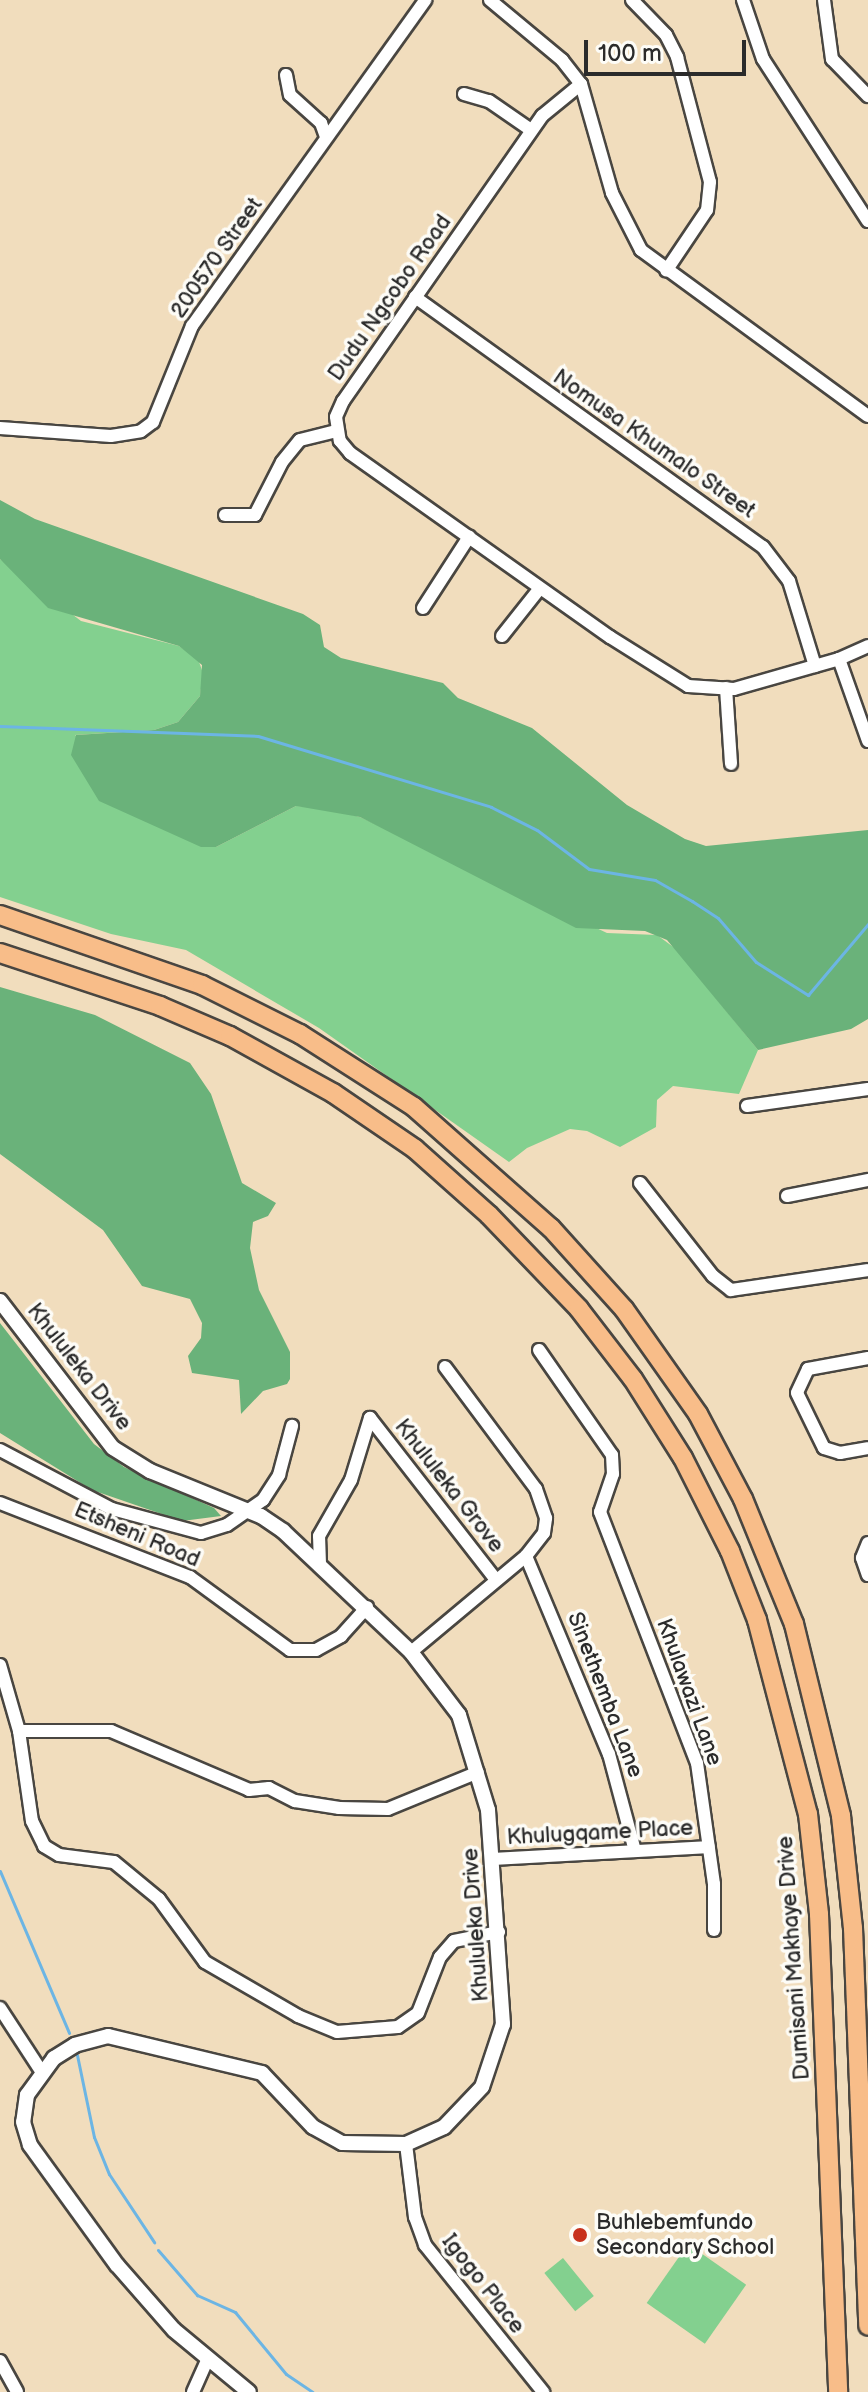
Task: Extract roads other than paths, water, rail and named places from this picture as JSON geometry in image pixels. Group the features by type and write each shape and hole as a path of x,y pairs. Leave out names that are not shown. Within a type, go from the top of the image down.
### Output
{"main road":[{"path":"0,915 202,985 300,1034 414,1107 511,1189 590,1270 642,1332 698,1414 743,1499 794,1624 841,1816 853,1928 868,2326"},
{"name":"Dumisani Makhaye Drive","path":"0,953 160,1006 230,1036 296,1070 403,1141 489,1215 579,1309 633,1379 683,1458 725,1540 757,1620 790,1728 808,1814 819,1914 838,2392"}],"street":[{"name":"200570 Street","path":"0,428 111,436 141,431 153,422 192,326 425,0"},
{"path":"490,0 562,60 581,84 623,220 641,250 868,416"},
{"path":"632,0 666,35 677,57 710,182 707,210 666,271"},
{"path":"743,0 763,59 868,221"},
{"path":"824,0 832,59 868,96"},
{"path":"286,75 290,95 321,123 326,137"},
{"name":"Dudu Ngcobo Road","path":"337,431 338,409 531,130 560,98 581,84"},
{"path":"464,94 489,101 531,130"},
{"name":"Nomusa Khumalo Street","path":"415,297 763,547 789,581 815,666"},
{"path":"225,515 255,515 282,462 300,440 337,431 350,453 675,680 703,689 726,688 839,659 868,646"},
{"path":"423,608 469,537"},
{"path":"502,636 540,588"},
{"path":"839,659 868,741"},
{"path":"726,688 731,764"},
{"path":"747,1106 868,1089"},
{"path":"787,1196 868,1180"},
{"path":"640,1183 713,1276 731,1290 868,1270"},
{"name":"Khululeka Drive","path":"0,1301 113,1448 150,1471 249,1511 283,1531 367,1607 411,1652 459,1715 478,1772 494,1859 504,2012 491,2067 462,2113 406,2144 342,2143 313,2127 262,2073 137,2040 108,2036 86,2041 41,2071"},
{"name":"Khulawazi Lane","path":"539,1350 612,1455 613,1474 601,1502 603,1521 693,1750 709,1847 714,1930"},
{"path":"868,1358 808,1369 797,1393 824,1448 840,1453 868,1448"},
{"path":"411,1652 526,1556 544,1533 546,1504 445,1367"},
{"name":"Khululeka Grove","path":"320,1564 319,1536 351,1480 370,1418 496,1580"},
{"path":"0,1450 71,1490 166,1527 201,1533 249,1511 273,1487 292,1426"},
{"name":"Etsheni Road","path":"0,1503 190,1577 290,1650 316,1650 341,1636 367,1607"},
{"path":"868,1543 862,1558 868,1575"},
{"name":"Sinethemba Lane","path":"526,1556 609,1754 635,1851"},
{"path":"0,1665 19,1731 32,1821 44,1846 59,1855 114,1862 159,1899 205,1962 328,2030 384,2029 407,2023 418,2013 440,1957 454,1941 499,1932"},
{"path":"19,1731 111,1731 249,1790 269,1788 295,1801 339,1808 388,1809 478,1772"},
{"name":"Khulugqame Place","path":"494,1859 709,1847"},
{"path":"0,2008 41,2071 24,2107 30,2145 137,2291 208,2359 249,2392"},
{"name":"Igogo Place","path":"406,2144 412,2205 425,2245 543,2392"},
{"path":"193,2392 208,2359"},
{"path":"0,2361 17,2392"}],"waterway":[{"path":"0,726 258,736 491,807 537,830 589,869 655,880 692,901 718,918 756,962 808,995 868,924"},
{"path":"0,1871 69,2033"},
{"path":"77,2055 94,2137 109,2174 154,2242"},
{"path":"158,2250 197,2295 235,2312 286,2374 313,2392"}],"place":[{"name":"Buhlebemfundo Secondary School","path":"580,2235"}]}
